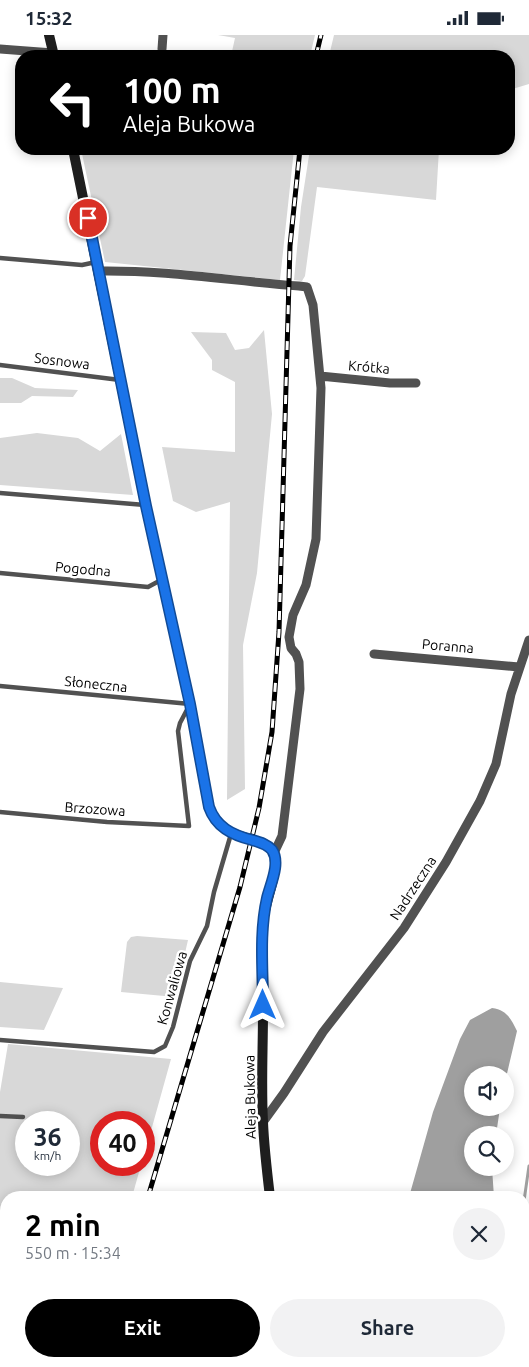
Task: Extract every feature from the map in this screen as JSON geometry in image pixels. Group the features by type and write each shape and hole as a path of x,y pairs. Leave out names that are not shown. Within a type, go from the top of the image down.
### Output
{"street":[{"path":"49,35 53,50"},
{"path":"162,49 163,35"},
{"path":"0,49 15,51"},
{"path":"74,155 146,506 190,704 209,807 217,822 231,834 265,845 274,853 282,836 300,689 299,662 291,648 289,637 294,615 306,585 316,539 316,497 321,433 320,376 313,305 307,287 122,270 98,266"},
{"name":"Krótka","path":"320,376 390,383 416,383"},
{"name":"Nadrzeczna","path":"263,1122 323,1033 404,928 450,855 480,801 496,764 519,667 529,640"},
{"name":"Poranna","path":"374,654 519,667"},
{"name":"Aleja Bukowa","path":"269,1191 263,1122 263,932 266,905 275,864 274,853"}],"lane":[{"path":"0,258 98,266"},
{"name":"Sosnowa","path":"0,365 121,380"},
{"path":"0,493 146,506"},
{"name":"Pogodna","path":"0,573 148,587 162,580"},
{"name":"Słoneczna","path":"0,686 190,704"},
{"name":"Brzozowa","path":"0,812 108,822 190,826 178,731 190,704"},
{"name":"Konwaliowa","path":"0,1040 154,1051 164,1047 173,1027 190,961 207,926 214,892 231,834"},
{"path":"0,1116 15,1117"}],"shaded area":[{"path":"218,35 315,35 311,50 232,50 235,38"},
{"path":"334,35 529,35 529,84 515,88 515,50 330,50"},
{"path":"82,155 293,155 280,280 105,262"},
{"path":"309,155 439,155 436,200 317,187 305,276 302,281 294,280 301,207"},
{"path":"264,330 272,414 257,573 243,645 245,789 227,800 230,502 196,512 173,501 162,447 235,452 235,382 212,370 212,360 191,332 226,333 235,350 249,348"},
{"path":"0,378 12,378 35,388 78,390 73,397 32,396 21,403 0,403"},
{"path":"37,433 78,438 100,451 121,434 133,495 0,485 0,438"},
{"path":"131,937 188,940 175,997 121,992 127,942"},
{"path":"0,982 63,988 44,1030 0,1027"},
{"path":"492,1008 505,1013 517,1031 509,1066 464,1066 464,1116 499,1116 497,1126 464,1126 464,1176 493,1176 494,1191 411,1191 433,1112 460,1039 470,1020"},
{"path":"8,1044 171,1059 155,1116 155,1111 90,1111 90,1176 138,1176 134,1191 0,1191 0,1092"}],"waterway":[{"path":"525,1191 529,1166"}],"railway":[{"path":"317,50 321,35"},
{"path":"150,1191 240,887 259,808 272,732 279,632 290,246 299,155"}],"route":[{"path":"88,218 146,506 190,704 209,807 213,817 226,831 265,845 271,849 274,856 275,864 266,905 263,932 263,1005"}]}
